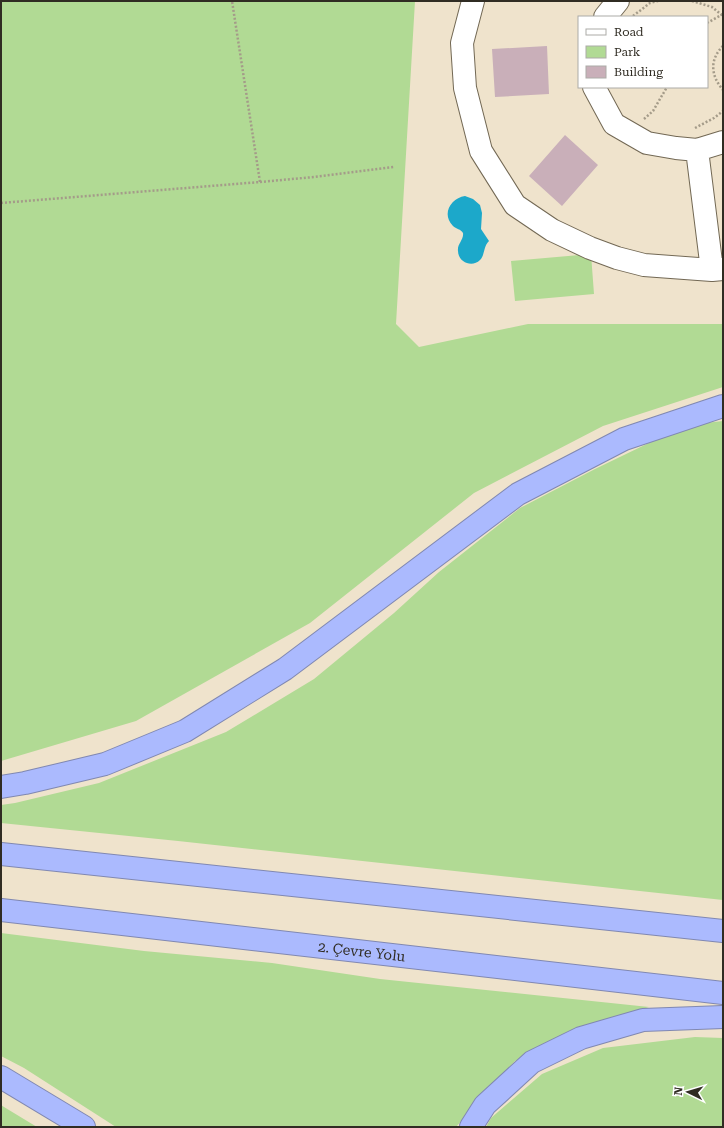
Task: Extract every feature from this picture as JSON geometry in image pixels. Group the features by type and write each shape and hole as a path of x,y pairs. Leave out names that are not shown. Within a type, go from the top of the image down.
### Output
{"highway":[{"path":"1,787 25,783 105,764 185,731 285,669 518,494 624,439 723,406"},
{"path":"1,854 723,931"},
{"name":"2. Çevre Yolu","path":"1,910 723,993"},
{"path":"471,1127 485,1105 532,1062 580,1038 643,1020 723,1017"},
{"path":"1,1077 84,1127"}],"lane":[{"path":"473,1 462,43 464,88 481,151 515,205 552,230 590,248 617,258 644,264 717,269 697,150"},
{"path":"606,16 618,1"},
{"path":"595,88 614,124 647,143 697,150 723,142"}],"path":[{"path":"232,1 260,182"},
{"path":"633,16 650,4 658,1"},
{"path":"692,1 712,8 723,15 708,23"},
{"path":"723,46 716,55 713,65 713,74 717,83 723,90"},
{"path":"644,120 653,111 667,88"},
{"path":"694,129 714,118 723,111"},
{"path":"638,116 647,122"},
{"path":"1,203 260,182 394,167"}],"green space":[{"path":"1,1 415,1 396,324 419,347 528,324 723,324 723,387 603,426 474,493 310,623 136,721 1,761"},
{"path":"591,254 594,294 515,301 511,261"},
{"path":"723,421 723,900 1,823 1,805 99,783 226,732 314,679 394,613 439,572 520,508 653,441 705,423"},
{"path":"1,933 144,951 272,963 380,979 649,1007 569,1031 515,1061 456,1127 116,1127 24,1068 1,1056"},
{"path":"695,1037 723,1038 723,1127 486,1127 491,1118 542,1074 603,1048"},
{"path":"1,1105 4,1107 37,1127 1,1127"}],"water":[{"path":"465,196 473,199 480,205 482,213 481,229 489,241 482,258 473,264 466,263 460,258 458,249 463,233 453,226 448,217 449,207 452,203 460,197"}],"building":[{"path":"547,46 549,94 495,97 492,49"},
{"path":"565,135 598,165 562,206 529,176"}]}
